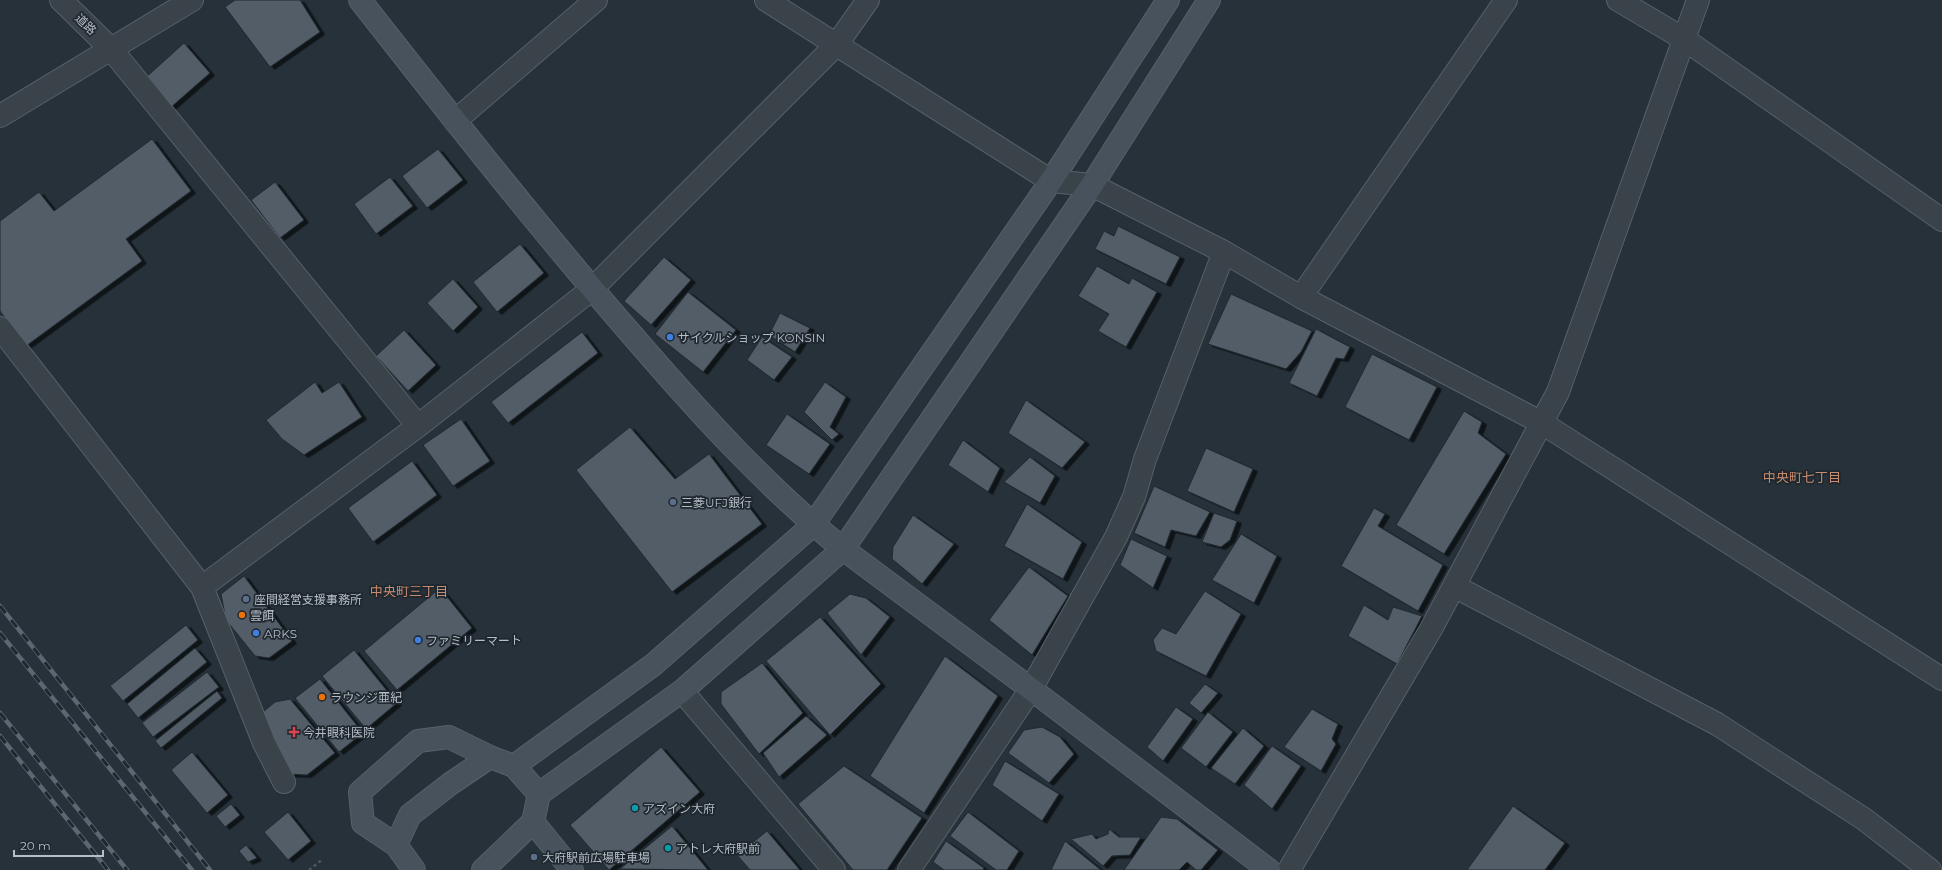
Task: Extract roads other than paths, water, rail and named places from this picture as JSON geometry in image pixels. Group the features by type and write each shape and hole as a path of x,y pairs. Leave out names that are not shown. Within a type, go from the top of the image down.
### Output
{"street":[{"name":"道路","path":"61,0 111,49 418,426"},
{"path":"0,116 192,0"},
{"path":"360,0 455,121 592,289 710,424 813,525 842,550 1031,689 1269,870"},
{"path":"455,121 596,0"},
{"path":"766,0 1051,181 1092,185 1224,252 1301,297 1542,423 1942,679"},
{"path":"202,587 418,426 592,289 837,44 868,0"},
{"path":"514,766 653,665 813,525 1051,181 1168,0"},
{"path":"483,870 533,822 538,794 682,691 842,550 1092,185 1209,0"},
{"path":"1301,297 1506,0"},
{"path":"1618,0 1684,39 1942,220"},
{"path":"1289,870 1375,726 1454,586 1558,392 1698,0"},
{"path":"909,870 1031,689 1116,537 1131,504 1180,365 1224,252"},
{"path":"0,328 202,587 264,743 284,782"},
{"path":"1454,586 1717,724 1864,819 1930,870"},
{"path":"682,691 834,870"},
{"path":"414,870 396,845 363,823 360,792 418,741 449,737 490,757 514,766 538,794"},
{"path":"396,845 410,815 450,784 490,757"},
{"path":"533,822 572,870"}],"railway":[{"path":"0,606 210,870"},
{"path":"0,633 192,870"},
{"path":"0,713 127,870"},
{"path":"0,736 108,870"}],"place":[{"name":"サイクルショップ KONSIN","path":"670,337"},
{"name":"三菱UFJ銀行","path":"673,502"},
{"name":"座間経営支援事務所","path":"246,599"},
{"name":"雲餌","path":"242,615"},
{"name":"ARKS","path":"256,633"},
{"name":"ファミリーマート","path":"418,640"},
{"name":"ラウンジ亜紀","path":"322,697"},
{"name":"今井眼科医院","path":"294,732"},
{"name":"アズイン大府","path":"635,808"},
{"name":"アトレ大府駅前","path":"668,848"},
{"name":"大府駅前広場駐車場","path":"534,857"}],"district":[{"name":"中央町七丁目","path":"1802,477"},
{"name":"中央町三丁目","path":"409,591"}]}
